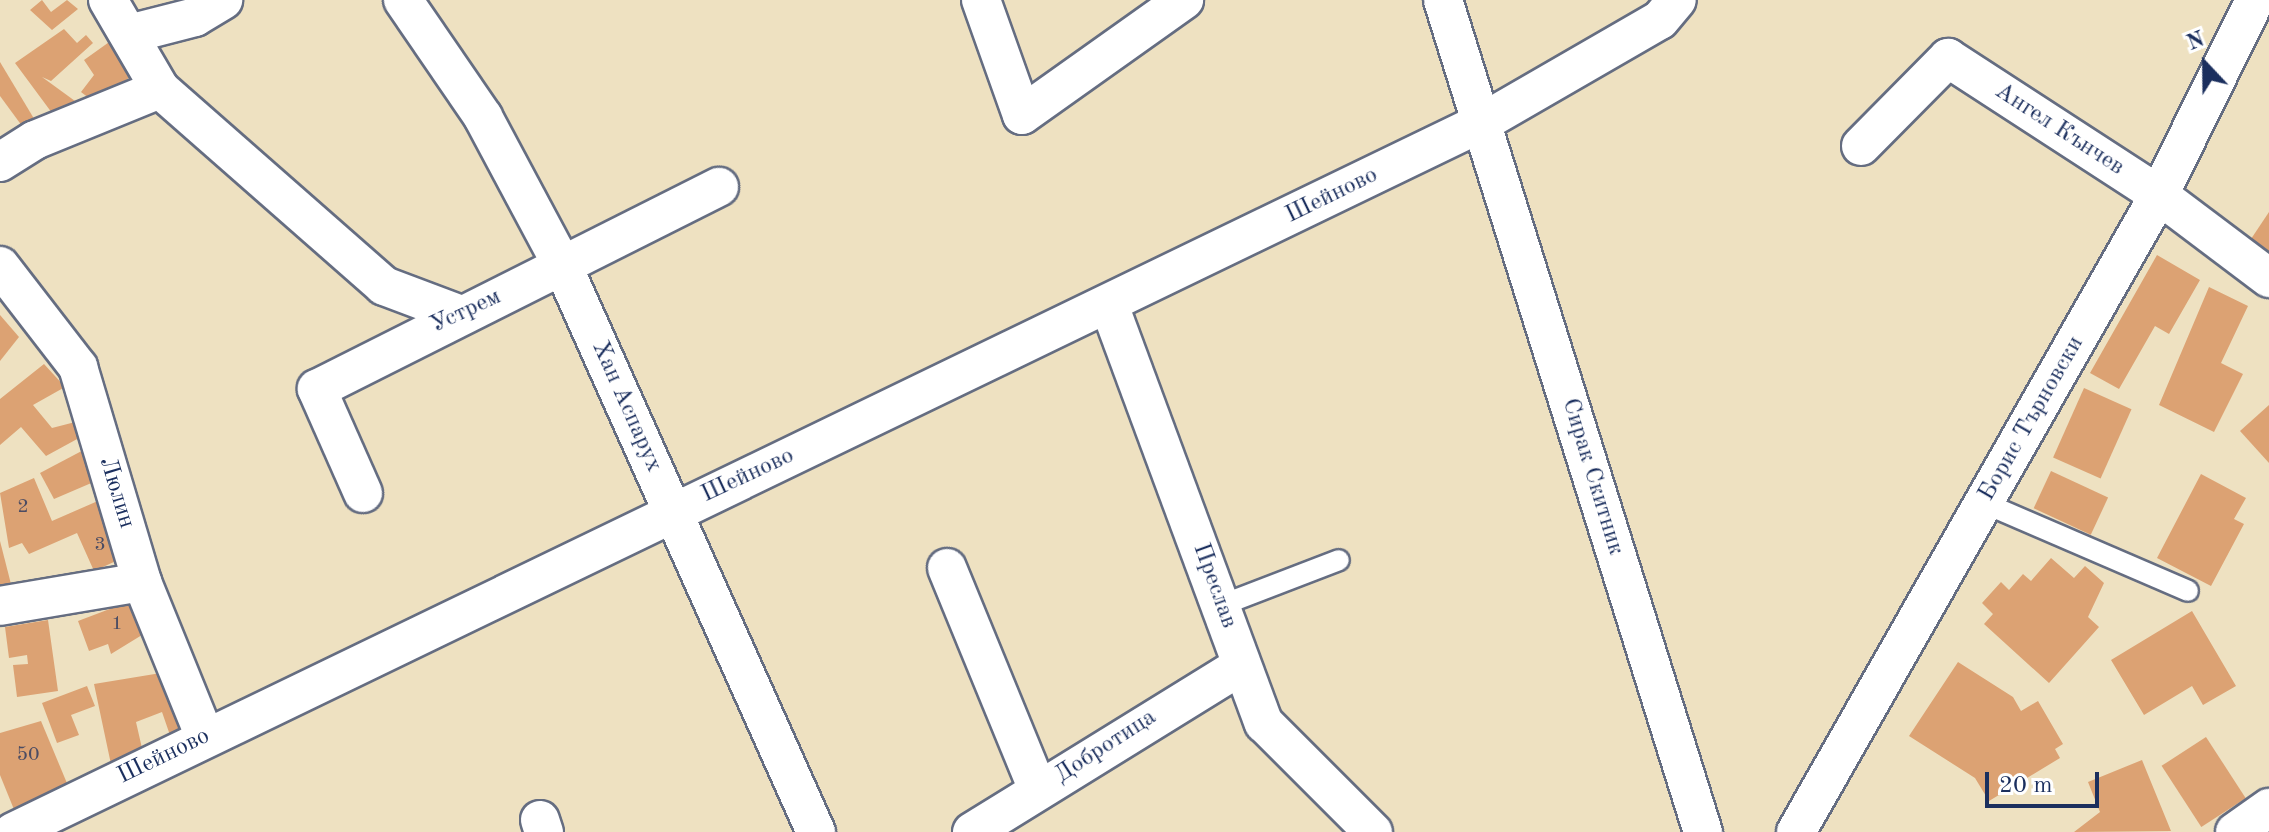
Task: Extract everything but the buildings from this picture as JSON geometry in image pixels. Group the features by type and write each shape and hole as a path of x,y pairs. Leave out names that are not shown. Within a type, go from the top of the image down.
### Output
{"street":[{"path":"108,0 160,89 384,286 456,313"},
{"path":"129,34 195,17 223,0"},
{"name":"Хан Аспарух","path":"403,0 483,117 564,269 816,832"},
{"path":"981,0 1022,115 1184,0"},
{"name":"Сирак Скитник","path":"1443,0 1703,832"},
{"name":"Шейново","path":"13,832 1483,122 1660,20 1677,0"},
{"name":"Борис Търновски","path":"1796,832 2159,195 2249,2"},
{"name":"Ангел Кънчев","path":"1861,146 1948,58 2159,195 2269,278"},
{"path":"0,162 160,89"},
{"name":"Устрем","path":"363,493 317,389 456,313 564,269 719,187"},
{"name":"Люлин","path":"0,266 78,367 142,582 205,737"},
{"name":"Преслав","path":"1109,305 1264,723 1373,832"},
{"path":"947,568 1038,790"},
{"path":"0,606 142,582"},
{"name":"Добротица","path":"972,832 1242,665"},
{"path":"2235,832 2269,808"}],"lane":[{"path":"1984,503 2188,591"},
{"path":"1222,605 1339,560"}]}
